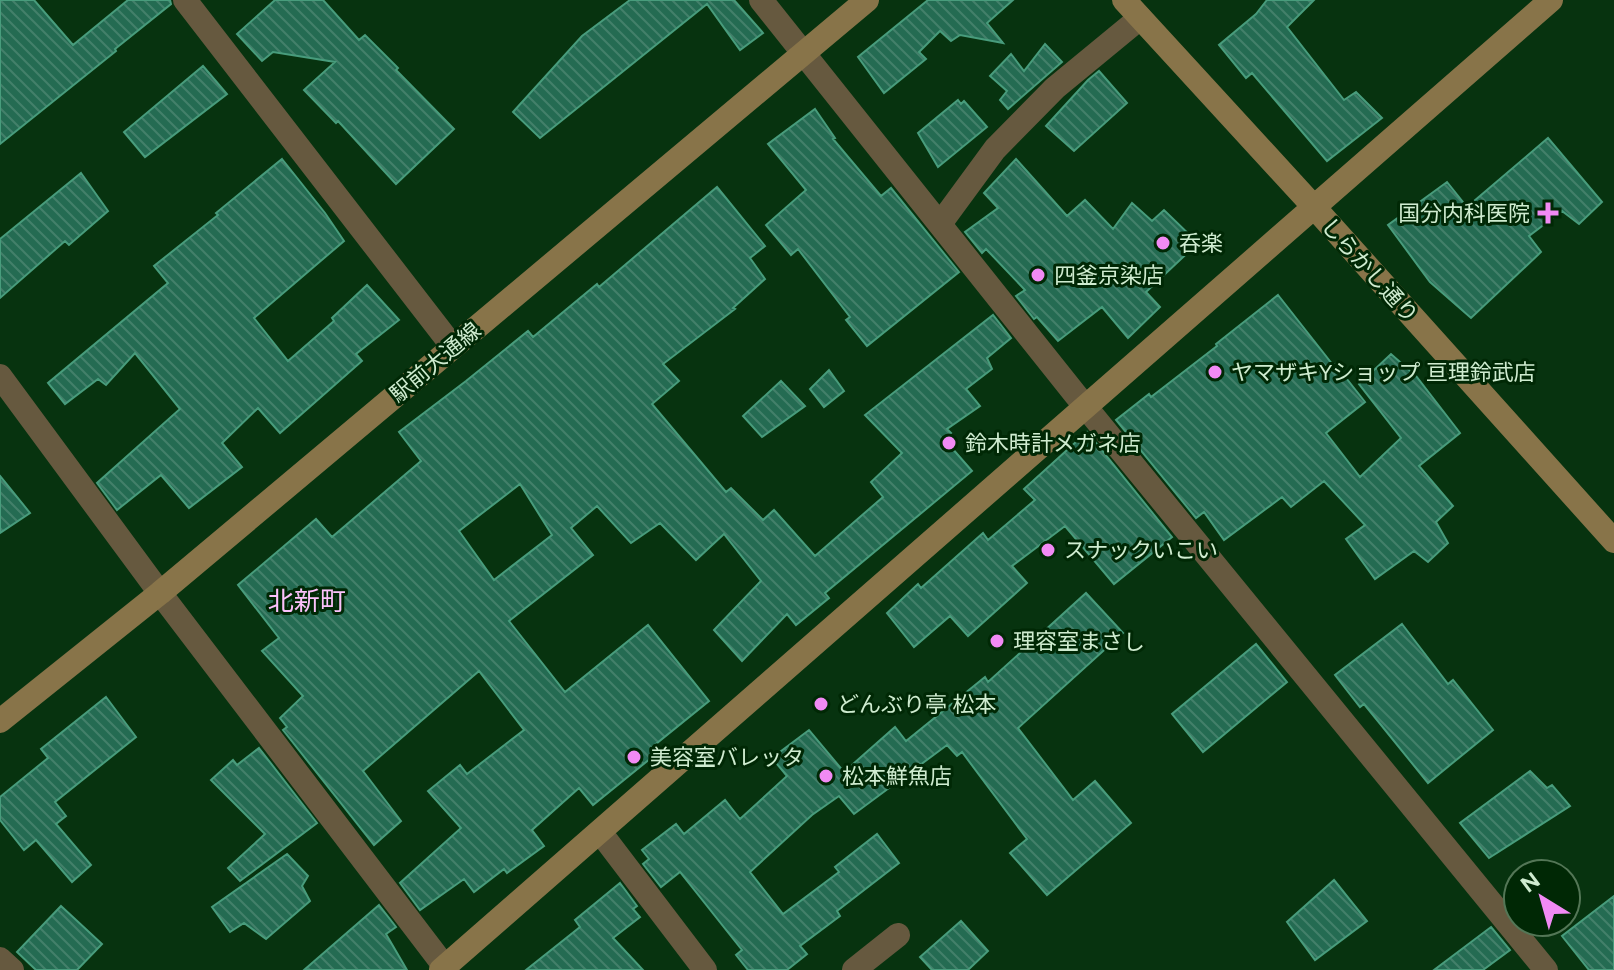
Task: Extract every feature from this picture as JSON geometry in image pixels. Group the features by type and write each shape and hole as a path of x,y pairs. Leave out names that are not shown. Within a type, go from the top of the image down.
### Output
{"street":[{"path":"185,0 453,347"},
{"path":"761,0 1086,406 1546,970"},
{"name":"駅前大通線","path":"0,721 160,593 867,0"},
{"path":"0,376 443,968 1551,0"},
{"path":"940,224 995,149 1132,9"},
{"name":"しらかし通り","path":"1132,9 1614,541"},
{"path":"600,832 705,970"},
{"path":"854,970 898,935"},
{"path":"0,959 12,970"}],"building":[{"path":"0,0 34,0 73,45 128,0 170,0 171,4 0,144"},
{"path":"275,0 323,0 359,40 365,35 454,129 396,184 338,121 336,123 304,90 335,62 273,52 262,61 237,34"},
{"path":"630,0 734,0 763,33 740,50 707,4 540,138 513,112 582,36"},
{"path":"928,0 1013,0 987,23 1003,43 960,35 951,41 940,31 919,52 926,59 884,93 858,57"},
{"path":"1267,0 1314,0 1287,27 1344,100 1356,92 1382,118 1327,161 1252,73 1246,78 1219,45 1256,14"},
{"path":"1045,44 1062,62 1008,109 1000,100 1007,91 990,76 1011,54 1024,71"},
{"path":"203,66 227,94 145,157 124,132"},
{"path":"1099,71 1127,103 1074,151 1046,126"},
{"path":"958,100 961,104 964,101 987,127 938,167 918,133"},
{"path":"815,109 833,139 881,196 891,188 959,272 867,346 846,320 850,317 798,249 791,255 766,225 806,190 768,144"},
{"path":"1548,138 1602,202 1579,224 1562,211 1529,236 1541,252 1471,318 1430,282 1388,225 1447,182 1467,207"},
{"path":"282,159 344,241 254,318 288,361 334,321 332,318 367,285 399,320 356,354 362,361 280,433 258,408 222,443 242,467 189,508 161,475 117,510 97,483 180,409 135,353 106,385 98,379 65,404 48,383 168,283 154,266"},
{"path":"1016,159 1067,216 1085,200 1113,229 1132,203 1152,221 1164,210 1198,243 1146,292 1160,307 1128,338 1102,307 1058,341 1037,317 1034,319 1016,296 1025,290 986,249 982,253 965,232 998,208 984,193"},
{"path":"81,173 108,211 69,245 65,241 0,298 0,239"},
{"path":"717,187 765,246 750,258 765,279 735,309 663,364 679,381 652,404 726,492 731,488 763,520 774,510 815,556 883,497 871,482 902,453 865,415 993,315 1011,338 987,358 992,369 966,389 980,406 947,429 951,433 944,439 972,471 825,593 829,598 796,625 787,614 742,661 714,630 761,581 724,534 696,560 660,523 631,543 597,506 571,528 593,555 509,621 565,692 648,625 709,701 651,748 656,754 593,805 579,788 532,830 544,846 507,873 504,869 474,892 464,879 420,910 400,883 461,828 428,791 460,765 467,774 524,730 479,671 363,771 401,821 374,845 283,730 287,727 280,718 303,696 262,651 279,638 238,585 316,519 332,537 421,461 399,432 528,331 533,337 597,284 599,287","holes":["520,484 552,535 494,580 459,531"]},
{"path":"1278,295 1365,402 1326,433 1360,477 1401,438 1359,384 1391,354 1416,376 1460,433 1419,466 1453,506 1436,522 1448,543 1428,562 1414,551 1375,579 1346,539 1365,525 1324,481 1291,507 1282,497 1224,540 1204,512 1196,518 1116,420 1149,394 1151,397"},
{"path":"829,370 844,391 824,407 810,389"},
{"path":"781,381 805,406 762,437 743,416"},
{"path":"1087,432 1172,537 1114,584 1065,526 1012,566 1027,583 968,636 950,616 914,647 887,613 918,584 921,588 983,533 988,540 1035,500 1024,489"},
{"path":"0,476 30,513 0,533"},
{"path":"1086,593 1123,633 1018,728 1073,800 1095,781 1131,823 1047,895 1010,853 1027,839 962,752 957,756 947,745 854,814 839,796 812,815 750,872 783,914 839,872 835,867 877,834 899,863 837,911 840,916 800,946 807,954 787,970 748,970 736,955 742,950 680,872 661,887 643,864 649,859 642,850 676,824 684,834 725,800 740,819 787,776 772,758 809,730 844,772 895,727 906,741 985,677 988,682"},
{"path":"1402,624 1448,684 1453,680 1493,730 1428,783 1364,704 1360,707 1335,675"},
{"path":"1256,644 1287,682 1203,752 1172,714"},
{"path":"106,697 136,737 55,802 66,816 56,824 91,865 72,882 36,840 24,850 0,820 0,797 48,758 41,749"},
{"path":"259,748 317,823 240,881 228,868 265,834 211,780 233,760 237,765"},
{"path":"1530,771 1547,788 1552,785 1570,806 1489,858 1460,823"},
{"path":"287,854 308,876 302,886 310,901 266,939 244,923 230,932 212,907"},
{"path":"1334,880 1367,921 1315,960 1287,922"},
{"path":"620,883 637,906 633,909 640,917 613,938 643,970 526,970 580,927 575,920"},
{"path":"1614,896 1614,970 1589,970 1564,938 1582,938 1582,921"},
{"path":"379,905 396,927 386,934 407,970 304,970"},
{"path":"61,906 102,944 77,970 36,970 17,952"},
{"path":"961,921 988,951 968,970 932,970 920,957"},
{"path":"1491,927 1510,950 1483,970 1434,970"}],"place":[{"name":"国分内科医院","path":"1548,213"},
{"name":"呑楽","path":"1163,243"},
{"name":"四釜京染店","path":"1038,275"},
{"name":"ヤマザキYショップ 亘理鈴武店","path":"1215,372"},
{"name":"鈴木時計メガネ店","path":"949,443"},
{"name":"スナックいこい","path":"1048,550"},
{"name":"理容室まさし","path":"997,641"},
{"name":"どんぶり亭 松本","path":"821,704"},
{"name":"美容室バレッタ","path":"634,757"},
{"name":"松本鮮魚店","path":"826,776"}],"district":[{"name":"北新町","path":"307,601"}]}
